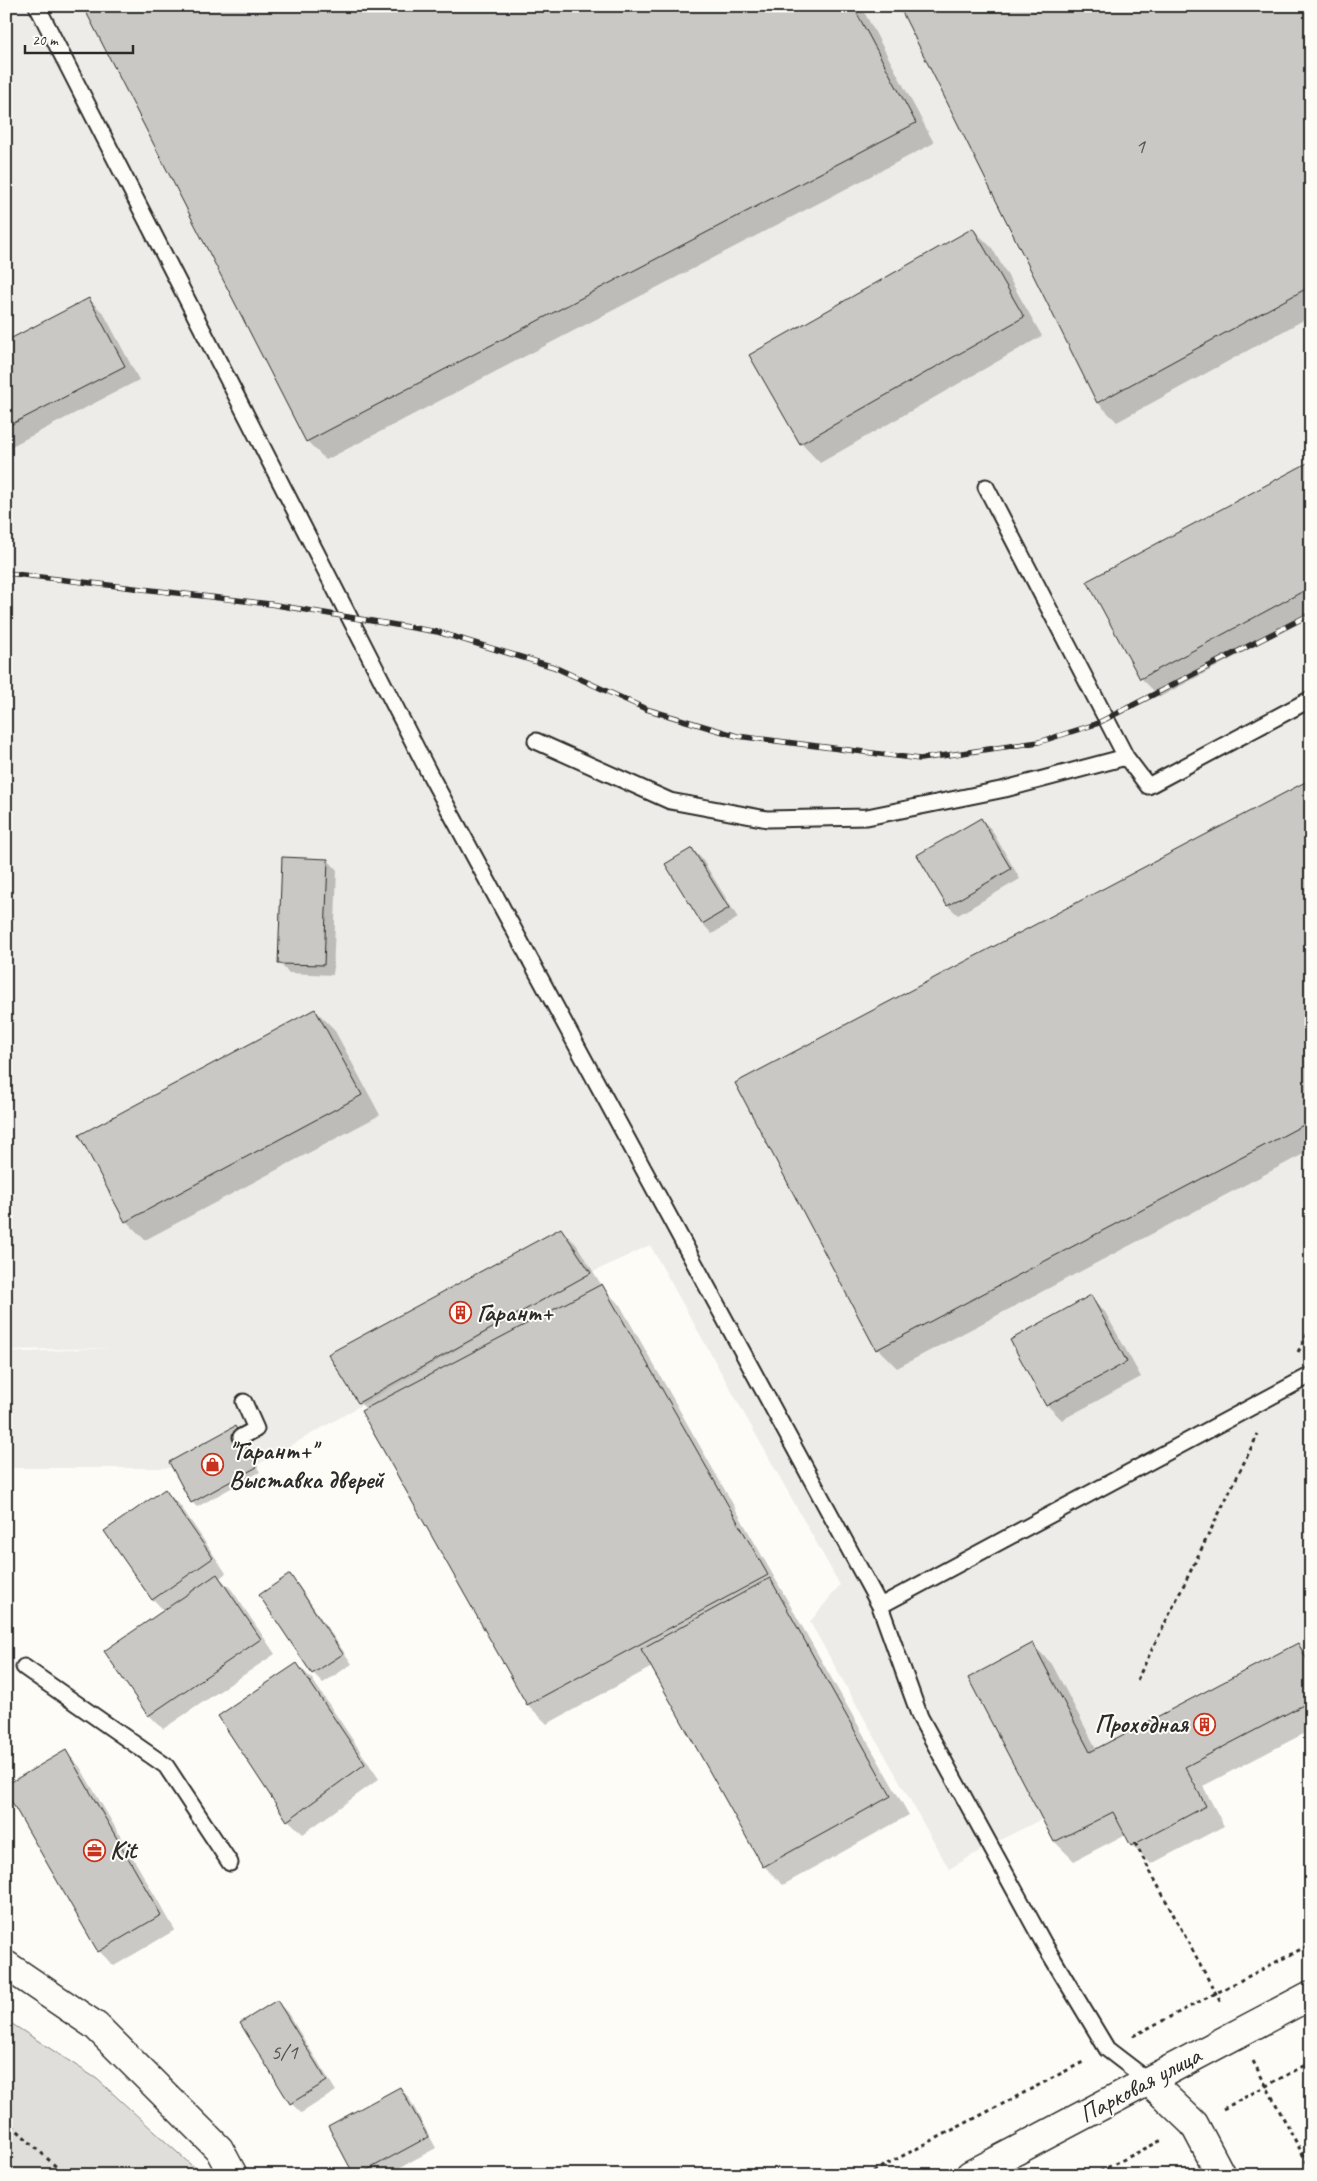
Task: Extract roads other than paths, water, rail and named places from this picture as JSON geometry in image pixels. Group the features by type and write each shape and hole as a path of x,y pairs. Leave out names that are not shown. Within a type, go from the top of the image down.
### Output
{"street":[{"path":"6,1965 96,2026 219,2150 233,2175"},
{"name":"Парковая улица","path":"970,2175 1150,2082 1311,1995"},
{"path":"1150,2082 1194,2124 1221,2175"}],"lane":[{"path":"36,6 428,771 880,1606 920,1717 1044,1944 1108,2049 1150,2082"},
{"path":"986,487 1126,757 1148,786 1311,699"},
{"path":"536,741 670,801 767,819 867,817 1005,789 1126,757"},
{"path":"880,1606 1311,1375"},
{"path":"240,1437 256,1429 244,1402"},
{"path":"24,1667 166,1766 230,1863"}],"railway":[{"path":"6,573 270,604 438,632 554,667 646,709 737,736 920,759 1039,742 1096,724 1311,614"}],"place":[{"name":"Гарант+","path":"461,1313"},
{"name":"\"Гарант+\" Выставка дверей","path":"213,1465"},
{"name":"Проходная","path":"1204,1724"},
{"name":"Kit","path":"94,1850"}]}
